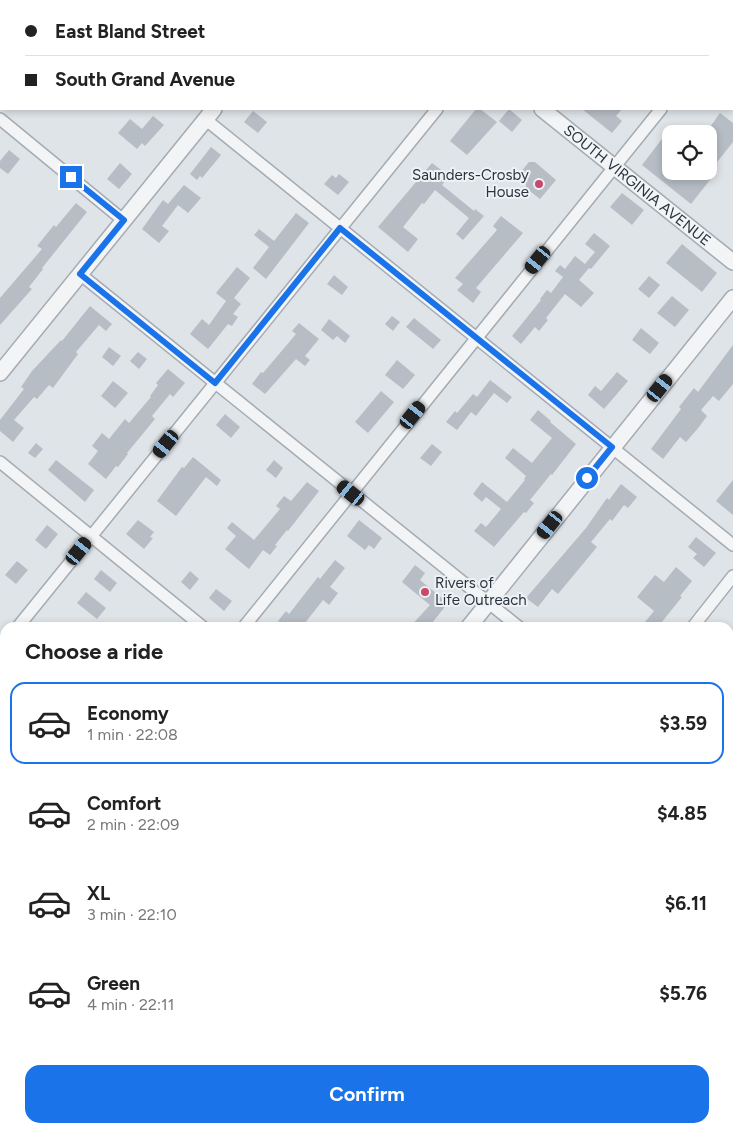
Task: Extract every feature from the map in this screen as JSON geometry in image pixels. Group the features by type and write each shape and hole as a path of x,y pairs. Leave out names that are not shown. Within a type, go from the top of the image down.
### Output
{"street":[{"path":"22,622 436,110"},
{"name":"SOUTH VIRGINIA AVENUE","path":"543,110 733,262"},
{"path":"248,622 475,337 660,110"},
{"path":"0,373 209,114 340,228 733,545"},
{"path":"0,119 124,220"},
{"path":"80,274 513,622"},
{"path":"473,622 733,298"},
{"path":"0,462 197,622"},
{"path":"697,622 733,576"}],"building":[{"path":"475,110 481,110 497,122 467,155 450,141"},
{"path":"508,110 522,120 512,132 499,121"},
{"path":"583,110 621,110 616,116 622,121 612,133"},
{"path":"253,111 267,122 258,133 244,122"},
{"path":"720,113 733,123 733,142 717,162 717,125 711,125"},
{"path":"153,116 164,125 145,146 142,143 137,149 118,133 130,119 142,129"},
{"path":"662,139 662,180 710,180 691,204 642,165"},
{"path":"211,147 221,155 202,178 200,176 197,180 190,174"},
{"path":"9,150 20,159 8,174 0,168 0,161"},
{"name":"Saunders-Crosby House","path":"529,162 535,162 556,180 540,199 526,188 526,178 520,173"},
{"path":"120,163 132,174 119,189 107,179"},
{"path":"432,163 449,176 442,185 474,211 475,209 484,216 463,240 456,234 469,218 435,190 403,227 418,239 408,252 378,227"},
{"path":"339,174 349,182 338,195 324,184 332,175 336,178"},
{"path":"184,185 201,198 188,213 178,205 162,226 169,231 159,243 142,229 163,200 168,204"},
{"path":"622,193 644,210 632,225 610,207"},
{"path":"76,203 87,212 42,268 29,287 32,289 0,325 0,298 42,249 37,246 54,225 56,227"},
{"path":"296,213 309,223 266,279 253,268 269,247 254,235 259,229 274,241"},
{"path":"501,216 523,233 476,288 481,292 473,303 457,290 463,284 455,278 497,230 493,226"},
{"path":"594,233 610,246 579,280 594,293 581,307 565,294 546,318 548,320 539,331 535,327 521,344 512,336 547,290 551,293 563,277 555,271 560,265 565,269 575,256 585,264 595,252 585,244"},
{"path":"682,244 717,273 702,292 666,263"},
{"path":"237,267 250,278 234,298 241,304 233,314 238,317 232,326 228,324 208,349 190,334 202,319 209,325 226,301 216,293"},
{"path":"334,275 348,287 342,295 327,284"},
{"path":"649,276 660,285 649,298 638,289"},
{"path":"672,296 689,310 675,327 657,313"},
{"path":"90,306 112,324 106,331 99,325 76,352 78,354 53,388 49,385 37,399 34,397 14,420 24,428 13,442 0,431 0,420 24,389 21,387 32,371 62,341"},
{"path":"392,316 400,322 393,331 385,324"},
{"path":"414,318 441,340 433,349 406,327"},
{"path":"329,319 350,336 345,343 337,336 333,340 321,330"},
{"path":"299,323 319,339 305,356 310,360 305,366 296,359 265,394 252,384 296,334 292,331"},
{"path":"641,328 659,343 650,354 632,340"},
{"path":"733,345 733,384 719,401 713,396 701,410 707,416 699,427 686,442 680,437 663,459 651,449 681,409 679,407 694,388 698,392"},
{"path":"109,347 121,356 113,366 102,357"},
{"path":"138,352 147,359 139,369 130,361"},
{"path":"397,360 415,375 403,389 385,375"},
{"path":"168,369 185,383 173,397 170,394 152,416 155,419 118,467 116,466 106,479 88,464 98,451 92,446 102,433 109,439 125,419 129,423 151,397 158,385 156,383"},
{"path":"617,372 628,381 604,409 588,395 595,386 601,391"},
{"path":"490,380 512,397 507,403 494,393 476,416 471,412 457,430 446,422 455,411 457,413 473,394 477,397"},
{"path":"113,381 128,393 115,408 101,396"},
{"path":"381,391 394,402 368,433 355,422"},
{"path":"538,410 576,444 530,500 534,503 494,547 474,531 481,523 486,527 501,509 486,497 482,502 473,494 482,482 507,502 525,480 526,476 505,458 513,448 532,463 552,438 530,420"},
{"path":"225,414 240,427 231,438 216,425"},
{"path":"36,443 43,449 35,458 28,453"},
{"path":"432,444 442,452 431,466 420,458"},
{"path":"193,457 221,480 217,486 206,477 176,516 157,501 182,467 184,468"},
{"path":"56,460 94,490 85,502 48,470"},
{"path":"274,460 283,468 276,478 266,470"},
{"path":"733,480 733,515 716,501"},
{"path":"307,482 319,491 275,545 277,546 270,555 263,550 249,569 225,549 236,536 227,528 232,522 254,540 280,509 276,506 284,496 291,501"},
{"path":"621,484 637,497 628,508 624,505 612,521 610,519 591,542 597,547 558,594 552,589 538,607 526,598 586,528 607,498 609,500"},
{"path":"138,520 154,532 150,537 153,538 144,549 126,534"},
{"path":"359,520 382,538 374,549 369,545 365,550 347,536"},
{"path":"47,525 58,534 46,549 35,540"},
{"path":"696,537 716,553 704,567 693,558 697,554 688,547"},
{"path":"335,560 345,568 330,587 338,593 329,605 323,600 306,622 278,621 286,611 289,614 318,577 320,579"},
{"path":"17,561 28,570 16,584 5,575"},
{"name":"Rivers of Life Outreach","path":"415,565 425,573 420,580 448,603 433,622 414,622 430,605 402,582"},
{"path":"676,567 692,581 662,622 645,622 654,611 637,597 655,575 664,582"},
{"path":"101,570 117,583 110,592 94,579"},
{"path":"190,571 199,579 190,590 181,582"},
{"path":"216,589 232,601 224,611 209,598"},
{"path":"86,592 106,608 97,619 77,603"}],"place":[{"name":"Saunders-Crosby House","path":"539,184"},
{"name":"Rivers of Life Outreach","path":"425,592"}],"route":[{"path":"71,177 124,220 80,274 215,383 340,228 612,447 587,478"}]}
